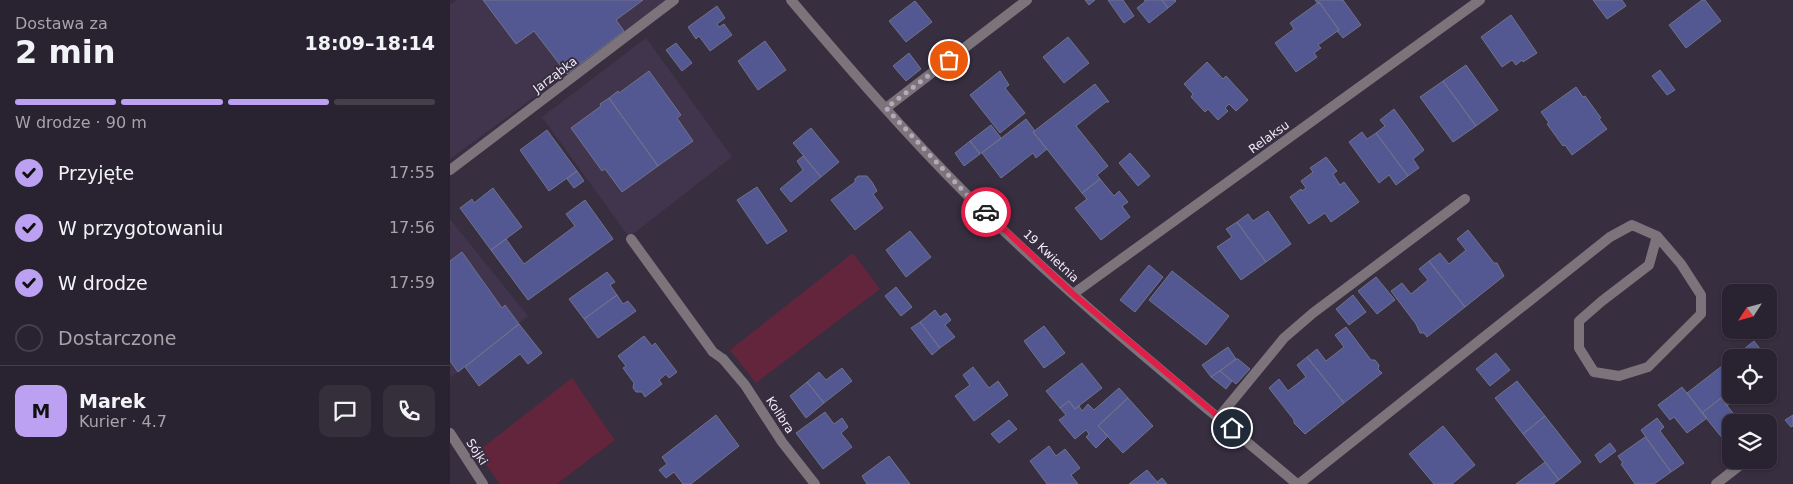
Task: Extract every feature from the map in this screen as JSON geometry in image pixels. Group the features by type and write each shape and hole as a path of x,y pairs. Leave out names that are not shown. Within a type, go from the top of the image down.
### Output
{"street":[{"name":"Jarząbka","path":"450,170 674,0"},
{"name":"19 Kwietnia","path":"791,0 886,108 968,196 1073,294 1298,484"},
{"path":"886,108 1027,0"},
{"name":"Relaksu","path":"1073,294 1480,0"},
{"path":"1219,417 1284,338 1313,313 1465,199"},
{"path":"1298,484 1610,237 1632,224 1657,236 1681,264 1701,295 1700,314 1648,367 1619,376 1594,372 1578,348 1579,320 1649,265 1657,236"},
{"name":"Kolibra","path":"631,239 713,352 723,359 745,385 782,442 815,484"},
{"name":"Sójki","path":"450,433 483,484"},
{"path":"1716,484 1735,469"}],"shaded area":[{"path":"457,0 667,0 450,159 450,5"},
{"path":"646,38 732,157 629,237 542,117"},
{"path":"450,219 528,316 450,378"},
{"path":"853,253 880,289 756,383 730,350"},
{"path":"572,378 615,440 557,484 500,484 477,452"}],"building":[{"path":"483,0 643,0 616,20 624,31 567,74 534,31 516,44"},
{"path":"1085,0 1095,0 1089,5"},
{"path":"1108,0 1123,0 1134,16 1124,23"},
{"path":"1144,0 1162,0 1168,8 1149,23 1137,8 1146,1"},
{"path":"1162,0 1175,0 1176,1 1168,8"},
{"path":"1315,0 1343,0 1361,25 1343,38 1319,2 1318,4"},
{"path":"1593,0 1622,0 1626,6 1607,19"},
{"path":"1702,0 1705,0 1721,21 1686,48 1669,25"},
{"path":"915,1 932,22 906,42 889,21"},
{"path":"1319,2 1339,30 1318,45 1321,48 1314,53 1317,57 1296,72 1275,43 1294,29 1290,23"},
{"path":"717,6 725,18 717,24 719,27 724,24 732,35 710,51 699,36 696,39 688,27"},
{"path":"1511,15 1537,53 1516,65 1512,60 1502,67 1481,37"},
{"path":"1068,37 1089,63 1064,83 1043,57"},
{"path":"765,41 786,70 758,90 738,61"},
{"path":"676,43 692,63 682,71 666,50"},
{"path":"909,53 921,69 906,81 893,66"},
{"path":"1207,62 1223,79 1226,76 1248,100 1236,111 1229,104 1225,108 1228,111 1218,120 1208,109 1205,112 1191,97 1193,94 1184,84"},
{"path":"1466,65 1498,110 1476,126 1443,81"},
{"path":"1660,70 1675,90 1667,95 1652,76"},
{"path":"649,71 681,115 677,118 693,141 658,166 609,98"},
{"path":"1000,71 1009,85 1005,88 1025,113 1000,133 970,95"},
{"path":"1443,81 1476,126 1453,142 1420,97"},
{"path":"1095,84 1109,102 1106,102 1076,126 1108,166 1097,175 1100,179 1082,193 1033,132"},
{"path":"1576,87 1583,97 1585,96 1607,129 1572,155 1547,124 1549,123 1541,112"},
{"path":"609,98 658,166 622,192 605,169 602,171 571,128"},
{"path":"1394,109 1424,150 1413,159 1419,168 1408,176 1376,133 1385,126 1380,120"},
{"path":"1026,119 1035,131 1033,132 1047,149 1036,158 1033,153 1001,178 982,153"},
{"path":"991,125 1001,138 980,154 970,141"},
{"path":"811,128 839,162 821,177 793,143"},
{"path":"547,130 577,171 549,191 520,150"},
{"path":"1362,132 1367,139 1376,133 1408,176 1396,185 1389,175 1379,183 1349,142"},
{"path":"970,141 980,154 964,166 955,153"},
{"path":"1130,153 1150,176 1138,186 1119,163"},
{"path":"803,156 821,177 791,202 780,189 803,170 797,161"},
{"path":"1326,157 1337,171 1333,174 1340,185 1344,182 1359,202 1331,222 1325,213 1309,224 1290,197 1301,189 1302,191 1306,188 1301,181 1313,172 1310,168"},
{"path":"577,171 584,181 574,188 567,179"},
{"path":"858,176 867,176 872,182 877,191 873,194 883,208 855,230 831,200 855,182"},
{"path":"1100,179 1114,196 1119,191 1128,202 1122,206 1130,217 1101,240 1075,208 1087,199 1082,193"},
{"path":"757,187 787,231 767,244 737,200"},
{"path":"493,188 522,227 491,250 460,208 472,199 474,203"},
{"path":"585,200 613,239 528,300 491,250 506,239 524,264 575,226 566,214"},
{"path":"1268,211 1291,244 1266,262 1237,222 1248,214 1253,221"},
{"path":"1237,222 1266,262 1241,280 1217,247 1232,237 1226,229"},
{"path":"1468,230 1494,263 1497,263 1504,276 1465,307 1429,261 1440,253 1449,264 1466,250 1457,239"},
{"path":"910,231 931,257 906,277 886,250"},
{"path":"462,252 502,308 505,305 519,324 458,372 450,361 450,261"},
{"path":"1429,261 1465,307 1427,337 1424,333 1420,333 1416,324 1391,291 1402,283 1411,294 1428,280 1419,269"},
{"path":"1149,265 1163,277 1135,312 1120,300"},
{"path":"1172,271 1229,316 1206,345 1149,300"},
{"path":"607,272 615,282 610,285 617,295 584,319 569,299"},
{"path":"1376,277 1395,300 1377,314 1358,291"},
{"path":"896,287 912,307 901,316 885,296"},
{"path":"617,295 623,304 628,301 636,311 598,338 584,319"},
{"path":"1353,295 1366,312 1349,325 1336,309"},
{"path":"935,310 940,317 946,313 951,320 945,325 955,337 940,348 920,322"},
{"path":"920,322 940,348 932,355 911,328"},
{"path":"519,324 542,353 528,364 520,354 479,386 465,367"},
{"path":"1044,326 1065,353 1044,368 1024,341"},
{"path":"1346,327 1371,360 1375,360 1379,365 1378,369 1382,373 1344,403 1307,357 1317,349 1326,361 1344,347 1335,335"},
{"path":"644,336 652,346 655,343 677,372 669,378 666,374 659,380 662,384 645,397 642,392 636,392 633,388 634,383 623,368 626,366 618,356"},
{"path":"1754,341 1760,349 1744,349"},
{"path":"1228,347 1236,359 1211,377 1202,365"},
{"path":"1496,353 1510,370 1490,386 1476,369"},
{"path":"1307,357 1344,403 1305,434 1294,423 1294,420 1269,388 1279,379 1288,391 1306,377 1297,365"},
{"path":"1236,359 1250,369 1236,384 1220,371"},
{"path":"1082,363 1102,388 1075,409 1069,401 1060,408 1046,391"},
{"path":"1722,366 1722,399 1721,398 1702,413 1687,393"},
{"path":"973,367 989,388 998,381 1008,395 974,421 955,396 970,385 963,375"},
{"path":"842,368 852,381 824,403 807,382 819,372 826,380"},
{"path":"1220,371 1232,381 1226,389 1211,377"},
{"path":"1517,381 1545,416 1523,434 1495,398"},
{"path":"807,382 824,403 806,418 790,396"},
{"path":"1682,387 1707,418 1687,433 1674,417 1670,420 1658,405"},
{"path":"1119,388 1128,398 1098,426 1108,436 1096,448 1086,437 1089,434 1086,430 1075,439 1059,420 1066,415 1060,408 1069,401 1075,409 1079,406 1082,411 1088,404 1094,410"},
{"path":"1128,398 1153,426 1123,453 1098,426"},
{"path":"1721,398 1722,404 1726,404 1734,414 1722,414 1722,438 1702,413"},
{"path":"825,412 834,424 842,418 848,427 841,433 852,447 823,469 796,433"},
{"path":"716,415 739,446 691,484 683,484 674,472 666,478 659,470 667,464 662,457"},
{"path":"1793,415 1793,426 1791,427 1785,420"},
{"path":"1545,416 1581,462 1559,480 1523,434"},
{"path":"1657,418 1664,427 1660,431 1684,463 1671,472 1641,430"},
{"path":"1009,420 1017,429 999,443 991,434"},
{"path":"1443,426 1475,465 1452,484 1434,484 1409,454"},
{"path":"1645,437 1671,472 1654,484 1635,484 1621,464 1623,463 1618,456"},
{"path":"1610,443 1616,451 1600,463 1595,455"},
{"path":"1049,446 1056,456 1065,449 1080,468 1071,475 1078,484 1047,484 1030,461"},
{"path":"889,456 910,484 867,484 862,476"},
{"path":"1545,462 1559,480 1553,484 1516,484"},
{"path":"1147,470 1159,484 1129,484"},
{"path":"1162,478 1167,484 1159,484 1157,482"}],"way so far":[{"path":"949,60 886,108 968,196 986,212"}],"route":[{"path":"986,212 1073,294 1232,428"}]}
